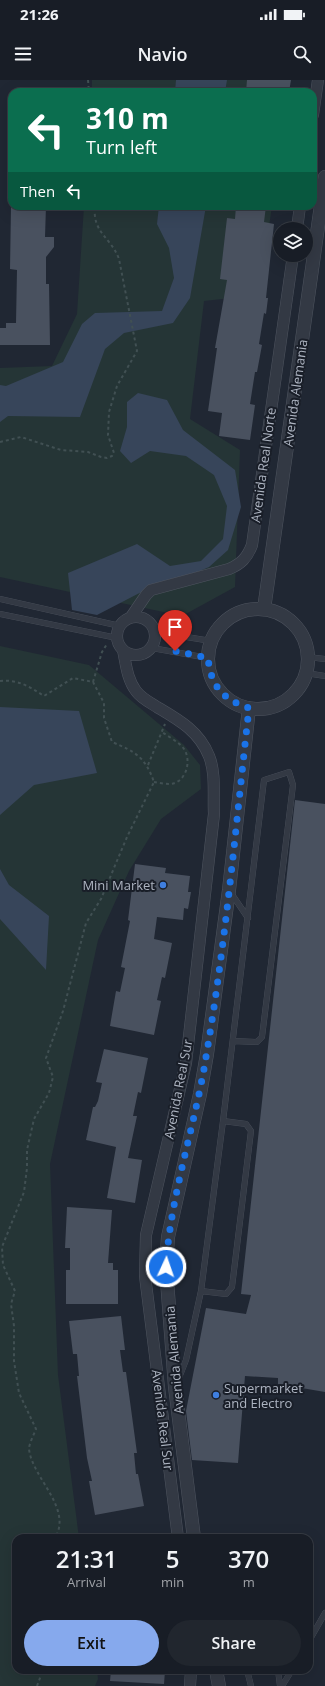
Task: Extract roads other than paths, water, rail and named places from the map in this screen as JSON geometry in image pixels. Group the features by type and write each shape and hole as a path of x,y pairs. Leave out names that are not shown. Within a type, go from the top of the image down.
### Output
{"street":[{"name":"Avenida Alemania","path":"264,609 325,177"},
{"path":"298,222 299,210"},
{"name":"Avenida Real Norte","path":"131,617 151,590 237,566 249,553 252,545 292,262"},
{"path":"142,602 147,619"},
{"path":"251,609 264,609 278,613 290,620 299,631 305,643 308,657 306,673 300,686 290,697 278,705 264,709 249,708 236,704 224,696 215,685 210,672 208,658 211,641 217,629 226,620 238,613 251,609"},
{"path":"139,616 147,619 156,632 156,640 152,648 146,653 133,655 123,650 117,638 120,626 131,617 139,616"},
{"name":"Avenida Real Sur","path":"123,650 133,687 142,698 191,728 202,742 210,758 213,783 214,814 186,1063 146,1235 145,1276 177,1534"},
{"path":"128,673 139,655"},
{"name":"Avenida Alemania","path":"193,1534 175,1387 166,1267 168,1237 200,1094 229,890 249,708"},
{"path":"190,1674 190,1686"},
{"path":"217,1674 219,1686"}],"lane":[{"path":"0,599 120,626"},
{"path":"0,614 117,638"},
{"path":"156,632 211,641"},
{"path":"152,648 208,658"},
{"path":"308,657 325,659"},
{"path":"306,673 325,676"},
{"path":"175,1387 183,1373 201,1291 264,780 289,772 293,784 262,1037 257,1042 233,1041"},
{"path":"229,890 248,918"},
{"path":"201,1291 226,1294 232,1287 251,1131 246,1124 223,1122"},
{"path":"313,1634 325,1614"},
{"path":"248,1674 251,1686"},
{"path":"279,1674 281,1686"},
{"path":"281,1686 289,1674"}],"water":[{"path":"176,80 227,80 226,88 175,88"},
{"path":"159,210 205,210 190,298 173,323 124,333 105,349 80,417 8,416 0,422 0,385 6,386 63,362 82,324 95,313 162,311 174,278 169,248 157,224"},
{"path":"138,393 167,400 183,430 235,470 241,507 228,550 209,567 175,582 153,586 97,615 72,610 68,573 137,544 170,566 201,561 223,539 227,506 214,475 186,456 150,451 131,463 120,451 127,427 127,402"},
{"path":"0,707 79,711 97,773 34,785 0,815"},
{"path":"0,869 9,885 49,916 46,970 0,919"}],"place":[{"name":"Mini Market","path":"163,885"},
{"name":"Supermarket and Electro","path":"216,1395"}]}
